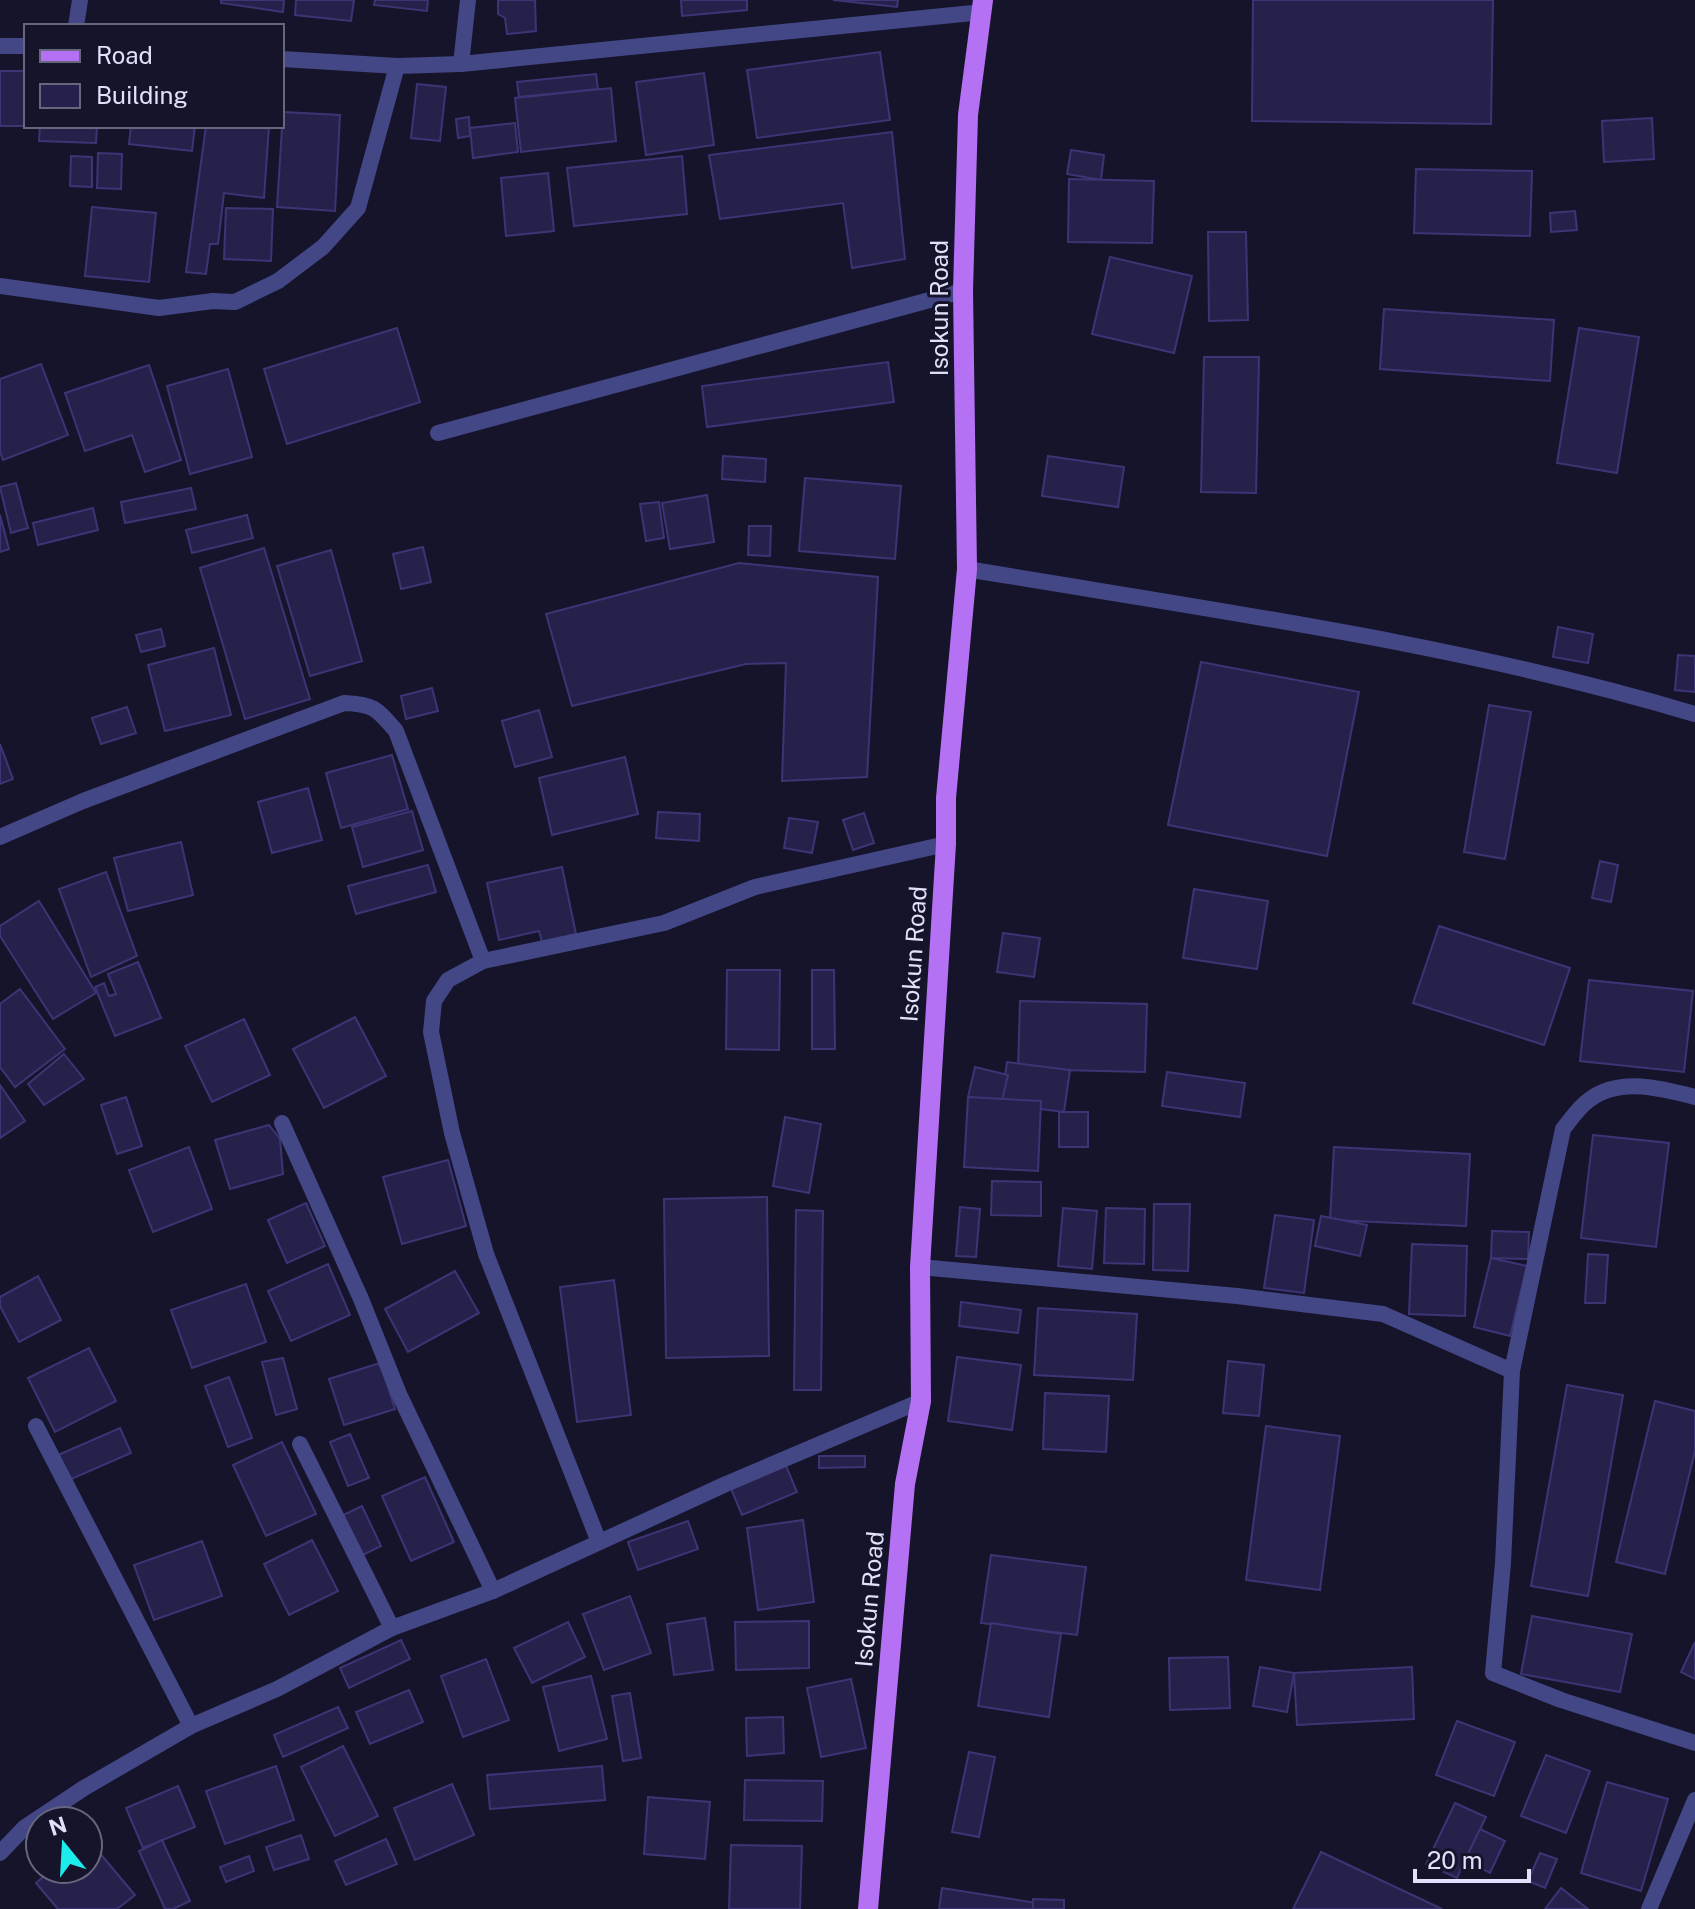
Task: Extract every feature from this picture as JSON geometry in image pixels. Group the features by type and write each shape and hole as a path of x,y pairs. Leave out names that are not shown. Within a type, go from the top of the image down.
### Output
{"main road":[{"name":"Isokun Road","path":"868,1909 905,1484 921,1401 920,1267 946,844 946,798 967,569 963,291 968,115 983,6"}],"street":[{"path":"76,24 80,0"},
{"path":"461,64 468,0"},
{"path":"284,59 397,66 461,64 983,6"},
{"path":"0,46 24,46"},
{"path":"0,286 159,308 213,301 235,302 278,281 323,247 358,208 397,66"},
{"path":"438,433 963,291"},
{"path":"967,569 1409,644 1642,698 1695,714"},
{"path":"0,837 83,801 344,703 366,704 380,713 396,731 483,961"},
{"path":"599,1542 486,1254 452,1133 431,1032 434,1001 448,980 483,961 664,923 755,887 946,844"},
{"path":"1695,1097 1655,1086 1609,1088 1587,1101 1563,1129 1512,1371 1503,1563 1493,1673 1561,1700 1695,1743"},
{"path":"282,1123 361,1299 399,1394 493,1591"},
{"path":"920,1267 1237,1296 1383,1314 1512,1371"},
{"path":"0,1853 24,1828 84,1788 191,1726 277,1689 392,1628 493,1591 921,1401"},
{"path":"36,1426 191,1726"},
{"path":"300,1444 392,1628"},
{"path":"1649,1909 1695,1800"}],"building":[{"path":"221,0 284,0 283,12 221,3"},
{"path":"296,0 354,0 351,21 295,15"},
{"path":"375,0 428,0 427,11 374,5"},
{"path":"498,0 535,0 536,31 507,34 505,18 498,14"},
{"path":"681,0 747,0 747,10 682,16"},
{"path":"833,0 898,0 897,7"},
{"path":"1253,0 1493,0 1491,124 1252,121"},
{"path":"880,52 890,120 757,138 747,70"},
{"path":"0,71 24,71 24,126 0,126"},
{"path":"704,73 714,145 646,155 636,82"},
{"path":"596,74 598,89 519,97 517,82"},
{"path":"417,84 446,87 440,141 411,138"},
{"path":"611,88 616,141 521,152 515,98"},
{"path":"284,112 340,115 335,211 277,207"},
{"path":"469,117 470,136 458,138 456,119"},
{"path":"1652,118 1654,159 1604,162 1602,121"},
{"path":"515,123 518,152 473,158 470,128"},
{"path":"40,128 97,128 96,143 39,141"},
{"path":"131,128 195,128 192,151 129,144"},
{"path":"206,128 269,128 264,198 224,193 218,244 210,244 206,274 186,272"},
{"path":"892,132 905,259 852,268 843,203 720,219 709,155"},
{"path":"1071,150 1104,155 1101,180 1067,174"},
{"path":"98,153 122,154 121,189 97,188"},
{"path":"71,156 92,157 92,187 70,186"},
{"path":"682,156 687,214 574,226 567,168"},
{"path":"1416,169 1532,171 1530,236 1414,233"},
{"path":"548,173 554,231 506,236 501,178"},
{"path":"1069,179 1154,181 1152,243 1068,242"},
{"path":"92,207 156,213 149,282 85,276"},
{"path":"226,208 273,209 271,261 224,259"},
{"path":"1575,211 1577,230 1551,232 1550,213"},
{"path":"1208,232 1246,232 1248,320 1209,321"},
{"path":"1110,257 1192,276 1174,353 1092,334"},
{"path":"1384,309 1554,320 1550,381 1380,369"},
{"path":"397,328 420,402 287,444 264,369"},
{"path":"1579,328 1639,337 1617,473 1557,463"},
{"path":"1204,357 1259,357 1256,493 1201,492"},
{"path":"888,362 894,402 707,427 702,386"},
{"path":"41,364 68,435 3,460 0,452 0,379"},
{"path":"149,365 181,460 145,472 132,435 85,451 65,393"},
{"path":"228,369 252,457 190,474 167,386"},
{"path":"723,456 766,459 765,482 722,479"},
{"path":"1048,456 1124,467 1118,507 1042,496"},
{"path":"805,478 901,486 895,559 799,551"},
{"path":"16,483 28,528 11,533 0,487"},
{"path":"191,488 196,509 125,523 121,502"},
{"path":"707,495 714,542 670,549 662,503"},
{"path":"659,502 664,538 646,541 640,504"},
{"path":"93,508 98,530 38,545 33,523"},
{"path":"0,515 9,549 0,552"},
{"path":"247,515 253,538 192,553 186,530"},
{"path":"749,526 771,526 770,556 748,555"},
{"path":"423,547 431,582 401,589 393,554"},
{"path":"264,548 310,699 245,719 200,568"},
{"path":"331,550 362,661 310,676 277,566"},
{"path":"739,563 878,577 867,777 782,781 786,663 746,664 572,706 546,614"},
{"path":"1558,627 1593,634 1588,663 1553,657"},
{"path":"161,629 165,646 141,652 136,635"},
{"path":"214,648 231,715 165,731 148,665"},
{"path":"1678,655 1695,656 1695,692 1675,690"},
{"path":"1201,662 1359,692 1327,856 1168,825"},
{"path":"432,688 438,711 406,719 401,696"},
{"path":"1489,705 1531,712 1505,859 1464,852"},
{"path":"127,707 136,733 101,744 92,718"},
{"path":"539,710 552,757 515,767 502,721"},
{"path":"0,744 13,779 0,784"},
{"path":"392,755 408,809 341,828 326,773"},
{"path":"625,757 638,814 552,835 539,778"},
{"path":"308,788 322,840 272,853 258,802"},
{"path":"412,811 423,850 363,867 352,827"},
{"path":"658,812 700,814 699,841 656,838"},
{"path":"864,813 874,843 853,850 843,820"},
{"path":"789,818 818,822 812,853 784,848"},
{"path":"181,842 193,895 128,911 114,858"},
{"path":"1600,861 1618,865 1611,902 1592,898"},
{"path":"428,865 436,892 356,914 348,886"},
{"path":"562,867 576,934 542,942 539,931 499,940 487,883"},
{"path":"106,872 137,956 91,977 59,889"},
{"path":"1194,889 1268,901 1257,969 1183,958"},
{"path":"39,901 96,993 53,1019 0,936 0,926"},
{"path":"1439,926 1570,968 1544,1045 1413,1003"},
{"path":"1003,933 1040,938 1034,977 997,972"},
{"path":"138,962 161,1018 115,1036 95,987 104,983 109,996 116,994 108,974"},
{"path":"727,970 780,970 779,1050 726,1049"},
{"path":"812,970 834,970 835,1049 812,1049"},
{"path":"1589,980 1693,991 1684,1072 1580,1061"},
{"path":"20,989 65,1049 15,1087 0,1067 0,1004"},
{"path":"1020,1001 1147,1004 1145,1072 1018,1069"},
{"path":"355,1017 386,1076 324,1108 293,1049"},
{"path":"244,1019 270,1075 212,1102 185,1046"},
{"path":"64,1054 84,1079 44,1105 28,1084"},
{"path":"1007,1062 1070,1070 1064,1112 1001,1104"},
{"path":"975,1067 1008,1075 1001,1105 968,1097"},
{"path":"1167,1072 1245,1083 1240,1117 1162,1106"},
{"path":"0,1085 25,1121 0,1138"},
{"path":"126,1097 142,1146 117,1154 101,1105"},
{"path":"968,1097 1041,1101 1038,1171 964,1167"},
{"path":"1059,1112 1088,1112 1088,1147 1059,1147"},
{"path":"785,1117 821,1124 809,1193 773,1186"},
{"path":"269,1125 280,1139 283,1174 230,1189 215,1140"},
{"path":"1593,1135 1669,1143 1656,1247 1581,1238"},
{"path":"189,1147 212,1209 153,1232 129,1170"},
{"path":"1334,1147 1470,1154 1466,1226 1330,1220"},
{"path":"448,1160 466,1226 402,1244 383,1177"},
{"path":"992,1181 1041,1182 1041,1216 991,1215"},
{"path":"767,1197 769,1356 666,1358 664,1199"},
{"path":"306,1203 325,1246 287,1263 268,1220"},
{"path":"1154,1204 1190,1204 1188,1271 1153,1270"},
{"path":"960,1207 980,1209 976,1257 956,1256"},
{"path":"1063,1208 1097,1211 1092,1269 1058,1266"},
{"path":"1106,1208 1145,1209 1144,1264 1104,1263"},
{"path":"796,1210 823,1211 821,1390 794,1390"},
{"path":"1275,1215 1314,1220 1304,1293 1264,1288"},
{"path":"1321,1216 1367,1225 1360,1256 1315,1246"},
{"path":"1492,1231 1529,1232 1528,1259 1491,1258"},
{"path":"1412,1244 1467,1246 1465,1316 1409,1314"},
{"path":"1588,1254 1608,1255 1605,1303 1585,1303"},
{"path":"1491,1258 1527,1266 1510,1336 1474,1327"},
{"path":"328,1264 350,1315 291,1341 268,1291"},
{"path":"455,1271 479,1313 408,1352 385,1309"},
{"path":"38,1276 61,1320 19,1342 0,1306 0,1297"},
{"path":"614,1280 631,1415 577,1422 560,1287"},
{"path":"246,1284 266,1342 192,1368 171,1310"},
{"path":"961,1302 1021,1310 1018,1333 959,1326"},
{"path":"1038,1308 1137,1314 1133,1380 1034,1375"},
{"path":"89,1348 116,1401 55,1432 28,1378"},
{"path":"957,1357 1021,1365 1012,1430 948,1421"},
{"path":"283,1358 297,1409 276,1415 262,1362"},
{"path":"1228,1361 1264,1365 1259,1416 1223,1413"},
{"path":"380,1363 395,1409 344,1425 329,1379"},
{"path":"229,1377 252,1438 228,1447 205,1386"},
{"path":"1567,1385 1623,1395 1588,1596 1531,1586"},
{"path":"1045,1393 1109,1396 1106,1452 1043,1449"},
{"path":"1655,1401 1695,1411 1695,1451 1665,1574 1616,1562"},
{"path":"1266,1426 1340,1436 1320,1590 1246,1580"},
{"path":"120,1428 131,1453 69,1480 58,1455"},
{"path":"350,1434 369,1478 348,1486 330,1442"},
{"path":"282,1442 316,1514 266,1536 233,1465"},
{"path":"819,1456 865,1456 865,1467 819,1468"},
{"path":"784,1461 797,1492 742,1515 729,1484"},
{"path":"425,1477 454,1542 411,1561 382,1496"},
{"path":"362,1506 381,1546 359,1557 339,1517"},
{"path":"803,1520 814,1602 758,1610 747,1528"},
{"path":"688,1521 698,1549 638,1570 628,1542"},
{"path":"312,1540 338,1591 289,1615 264,1564"},
{"path":"202,1541 222,1596 154,1620 134,1565"},
{"path":"991,1555 1086,1567 1077,1635 981,1623"},
{"path":"630,1596 651,1653 604,1670 583,1614"},
{"path":"1532,1616 1632,1634 1620,1692 1521,1674"},
{"path":"705,1618 713,1670 674,1675 667,1624"},
{"path":"809,1621 809,1668 736,1670 735,1622"},
{"path":"568,1622 585,1657 532,1683 514,1648"},
{"path":"991,1623 1061,1634 1049,1717 978,1706"},
{"path":"401,1640 410,1659 349,1688 340,1668"},
{"path":"1695,1642 1695,1679 1681,1672"},
{"path":"1228,1657 1230,1708 1170,1710 1169,1658"},
{"path":"486,1659 509,1720 463,1737 441,1676"},
{"path":"1260,1667 1294,1673 1287,1712 1253,1706"},
{"path":"1412,1667 1414,1719 1297,1725 1294,1673"},
{"path":"591,1676 607,1739 559,1751 543,1687"},
{"path":"851,1679 866,1748 821,1757 807,1688"},
{"path":"409,1690 423,1722 370,1744 356,1712"},
{"path":"630,1693 641,1758 623,1761 612,1696"},
{"path":"338,1707 348,1728 283,1757 274,1735"},
{"path":"783,1717 784,1753 747,1756 746,1718"},
{"path":"1457,1721 1515,1742 1494,1796 1436,1775"},
{"path":"343,1746 378,1816 335,1836 301,1767"},
{"path":"969,1752 995,1757 979,1837 952,1832"},
{"path":"1546,1755 1590,1771 1566,1833 1521,1816"},
{"path":"276,1766 294,1820 225,1844 206,1791"},
{"path":"602,1766 605,1800 490,1809 487,1775"},
{"path":"745,1780 823,1781 822,1821 744,1820"},
{"path":"1607,1782 1668,1799 1641,1891 1581,1873"},
{"path":"452,1784 474,1835 415,1860 394,1808"},
{"path":"178,1786 195,1827 143,1848 126,1808"},
{"path":"648,1797 710,1802 705,1859 644,1854"},
{"path":"1455,1803 1486,1817 1457,1878 1426,1864"},
{"path":"1480,1829 1505,1841 1490,1873 1465,1860"},
{"path":"301,1835 309,1859 274,1870 266,1847"},
{"path":"386,1839 397,1864 346,1885 335,1861"},
{"path":"162,1840 190,1901 173,1909 165,1909 139,1851"},
{"path":"731,1845 802,1846 800,1909 729,1909"},
{"path":"1321,1852 1442,1909 1293,1909"},
{"path":"1540,1853 1557,1859 1545,1888 1528,1881"},
{"path":"249,1856 254,1871 226,1882 220,1867"},
{"path":"104,1858 135,1895 117,1909 58,1909 38,1885 104,1885"},
{"path":"942,1888 1037,1903 1036,1909 939,1909"},
{"path":"1561,1888 1588,1909 1545,1909"},
{"path":"1033,1899 1064,1900 1064,1909 1033,1909"}]}
